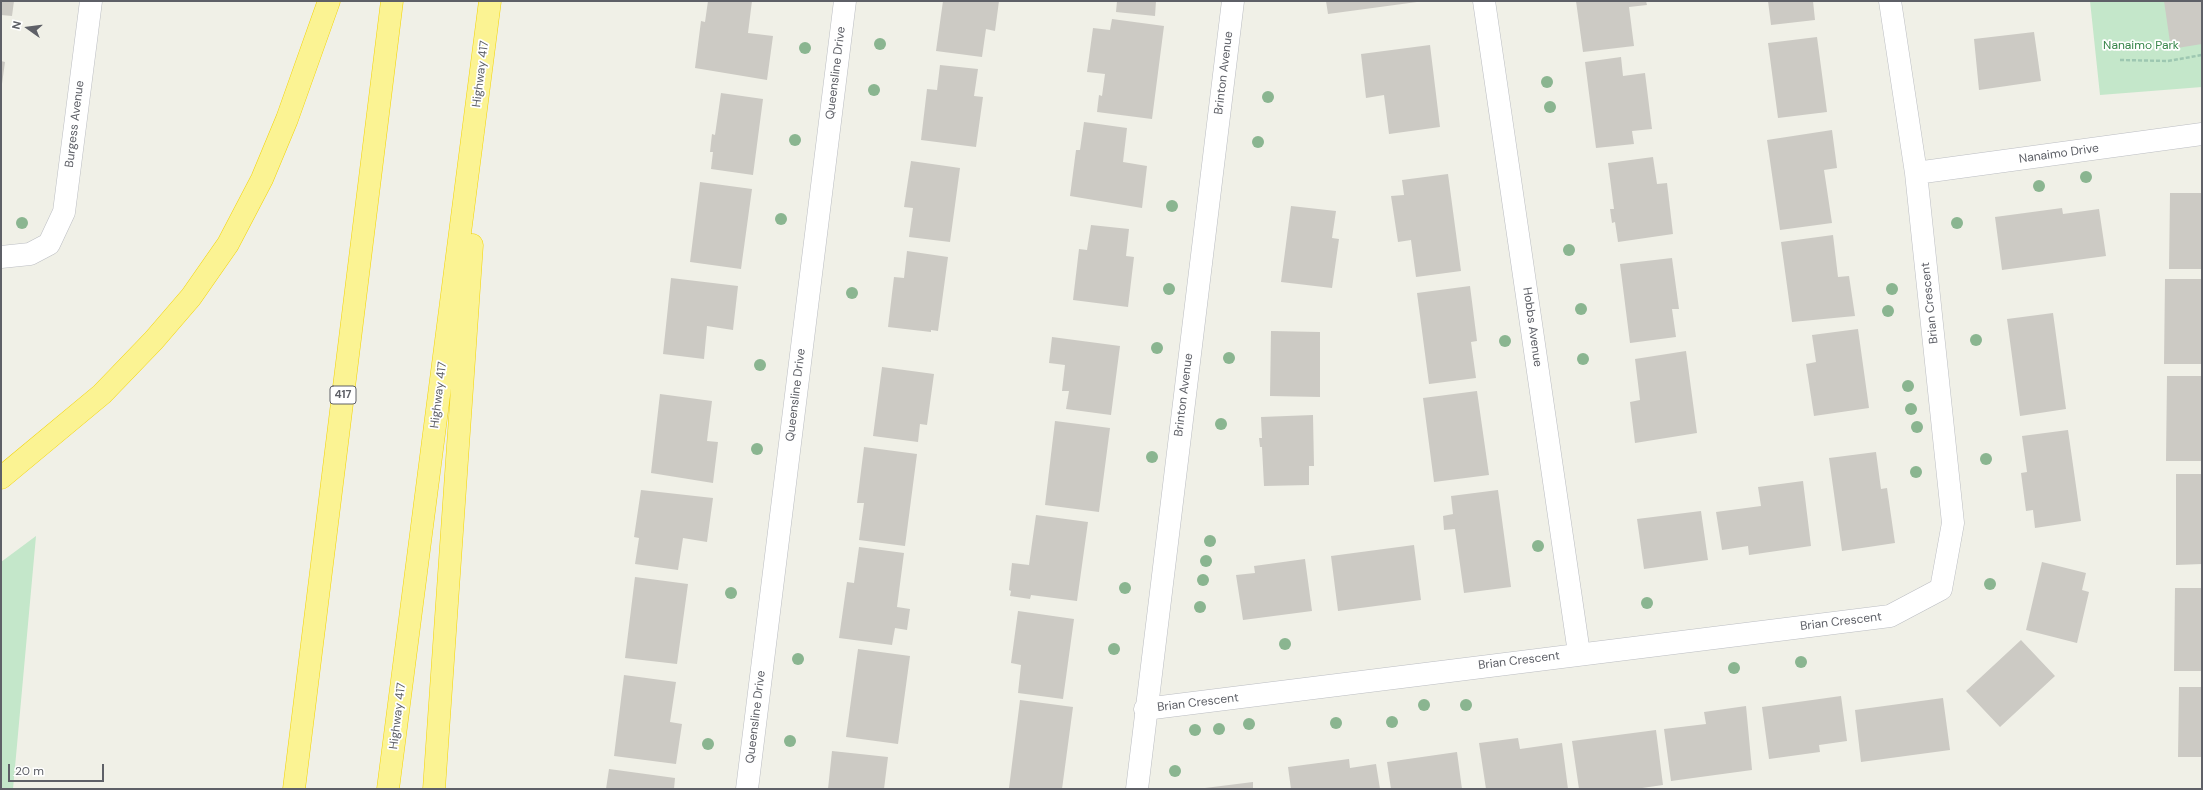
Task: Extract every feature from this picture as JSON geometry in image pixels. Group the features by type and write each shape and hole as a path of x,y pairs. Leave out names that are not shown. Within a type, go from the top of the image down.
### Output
{"highway":[{"path":"1,478 102,394 154,340 191,296 228,244 262,179 288,119 329,1"},
{"name":"417","path":"294,789 392,1"},
{"path":"434,789 489,8"},
{"name":"Highway 417","path":"388,789 489,8"}],"street":[{"name":"Burgess Avenue","path":"1,258 30,254 49,244 64,212 92,1"},
{"name":"Queensline Drive","path":"747,789 845,1"},
{"name":"Brinton Avenue","path":"1137,789 1145,709 1233,1"},
{"name":"Hobbs Avenue","path":"1484,1 1579,653"},
{"name":"Brian Crescent","path":"1145,709 1579,653 1890,616 1941,589 1953,523 1916,173 1890,1"},
{"name":"Nanaimo Drive","path":"1916,173 2202,134"}],"path":[{"path":"2120,60 2168,61 2202,55"}],"green space":[{"name":"Nanaimo Park","path":"2090,1 2202,1 2202,87 2100,95"},
{"path":"36,536 13,789 1,789 1,562"}],"building":[{"path":"1,1 14,1 12,16 1,15"},
{"path":"708,1 752,1 748,33 773,36 767,80 695,68 701,21 705,22"},
{"path":"943,1 999,1 995,31 986,29 982,57 936,51"},
{"path":"1117,1 1156,1 1155,16 1116,12"},
{"path":"1326,1 1417,1 1417,2 1328,14"},
{"path":"1576,1 1646,1 1647,5 1629,7 1634,46 1583,52"},
{"path":"1768,1 1813,1 1815,20 1771,25"},
{"path":"2164,1 2202,1 2202,44 2171,49"},
{"path":"1112,19 1164,26 1152,119 1097,112 1099,95 1102,96 1105,74 1087,72 1093,28 1110,30"},
{"path":"2034,32 2041,81 1979,90 1974,39"},
{"path":"1817,37 1827,112 1778,118 1768,43"},
{"path":"1430,45 1440,127 1389,134 1384,95 1366,98 1361,54"},
{"path":"1621,57 1623,76 1645,73 1652,129 1632,131 1634,144 1596,148 1585,62"},
{"path":"1,61 5,62 2,84 1,84"},
{"path":"940,65 978,69 974,96 983,97 976,147 921,140 927,89 937,90"},
{"path":"721,93 763,99 753,175 711,169 713,152 710,152 712,134 715,135"},
{"path":"1084,122 1127,128 1123,162 1147,166 1142,208 1070,196 1076,150 1080,150"},
{"path":"1832,130 1837,168 1824,170 1832,223 1780,230 1767,140"},
{"path":"1653,157 1657,184 1667,183 1673,234 1618,242 1615,222 1612,223 1610,209 1614,209 1608,163"},
{"path":"911,161 960,168 950,242 909,237 913,208 904,207"},
{"path":"1448,174 1461,271 1416,277 1411,240 1398,242 1391,196 1404,195 1402,180"},
{"path":"700,182 752,189 741,269 690,262"},
{"path":"2170,193 2202,193 2202,269 2169,269"},
{"path":"1291,206 1336,211 1332,238 1339,239 1332,288 1281,282"},
{"path":"2062,208 2063,214 2099,209 2106,256 2002,270 1995,217"},
{"path":"1091,225 1129,229 1126,256 1134,257 1128,307 1073,300 1079,249 1087,250"},
{"path":"1833,235 1838,277 1849,276 1855,316 1792,322 1781,242"},
{"path":"907,251 948,257 938,331 931,330 931,332 888,327 894,277 904,278"},
{"path":"1672,258 1679,309 1672,309 1676,337 1630,343 1620,264"},
{"path":"671,278 738,286 733,330 707,326 704,359 663,354"},
{"path":"2165,279 2202,279 2202,364 2164,364"},
{"path":"1470,286 1477,341 1471,342 1476,378 1429,384 1417,293"},
{"path":"2053,313 2066,409 2020,416 2007,319"},
{"path":"1858,329 1869,408 1814,416 1806,364 1816,362 1812,335"},
{"path":"1271,331 1320,332 1320,397 1270,396"},
{"path":"1052,337 1120,346 1111,415 1066,409 1069,391 1062,391 1065,365 1049,363"},
{"path":"1686,351 1697,433 1635,443 1630,402 1640,400 1635,359"},
{"path":"882,367 934,374 927,425 920,424 918,442 873,436"},
{"path":"2167,376 2202,376 2202,461 2166,461"},
{"path":"1477,391 1489,475 1434,482 1423,398"},
{"path":"660,394 712,401 707,441 718,442 713,483 651,473"},
{"path":"1313,415 1314,466 1309,466 1309,485 1264,486 1262,447 1260,447 1259,438 1262,438 1261,417"},
{"path":"1055,421 1110,428 1099,512 1045,505"},
{"path":"2068,430 2081,521 2035,528 2033,510 2026,511 2021,473 2027,472 2022,436"},
{"path":"864,447 917,454 905,546 859,540 864,503 857,503"},
{"path":"1876,452 1881,489 1887,488 1895,543 1842,551 1829,458"},
{"path":"2176,474 2202,474 2202,564 2176,565"},
{"path":"1803,481 1811,546 1749,555 1748,546 1722,550 1716,512 1761,506 1758,487"},
{"path":"641,490 713,498 707,542 683,538 678,570 635,564 639,538 634,537"},
{"path":"1498,490 1511,587 1464,593 1455,529 1444,530 1443,516 1453,514 1451,496"},
{"path":"1701,511 1708,560 1644,569 1637,519"},
{"path":"1036,515 1088,522 1077,601 1031,595 1030,599 1010,596 1011,591 1009,590 1012,563 1029,565"},
{"path":"1414,545 1421,600 1338,611 1331,556"},
{"path":"859,547 904,553 897,607 910,609 907,630 895,628 892,645 839,638 847,582 854,583"},
{"path":"1305,559 1312,611 1243,620 1236,575 1255,573 1254,566"},
{"path":"2042,562 2086,573 2082,590 2089,592 2077,643 2026,630"},
{"path":"635,577 688,584 677,664 625,658"},
{"path":"2175,588 2202,588 2202,671 2174,671"},
{"path":"1018,611 1074,619 1063,699 1018,693 1021,665 1011,663"},
{"path":"2021,640 2055,676 2000,727 1966,691"},
{"path":"858,649 910,656 898,744 846,737"},
{"path":"624,675 676,682 670,722 682,724 676,764 614,756"},
{"path":"2179,687 2202,687 2202,757 2178,757"},
{"path":"1841,696 1847,741 1819,745 1820,752 1769,759 1762,707"},
{"path":"1943,698 1950,750 1861,762 1855,710"},
{"path":"1020,700 1073,707 1062,789 1009,788"},
{"path":"1746,706 1752,770 1671,781 1664,729 1706,724 1704,712"},
{"path":"1656,730 1663,785 1635,789 1579,789 1572,741"},
{"path":"1518,738 1520,749 1562,743 1568,789 1486,789 1479,743"},
{"path":"832,751 888,757 884,789 828,789"},
{"path":"1457,752 1462,789 1391,789 1387,762"},
{"path":"1349,759 1350,768 1376,764 1380,789 1291,789 1288,767"},
{"path":"609,769 675,778 674,789 606,789"},
{"path":"1253,782 1253,789 1205,788"}]}
